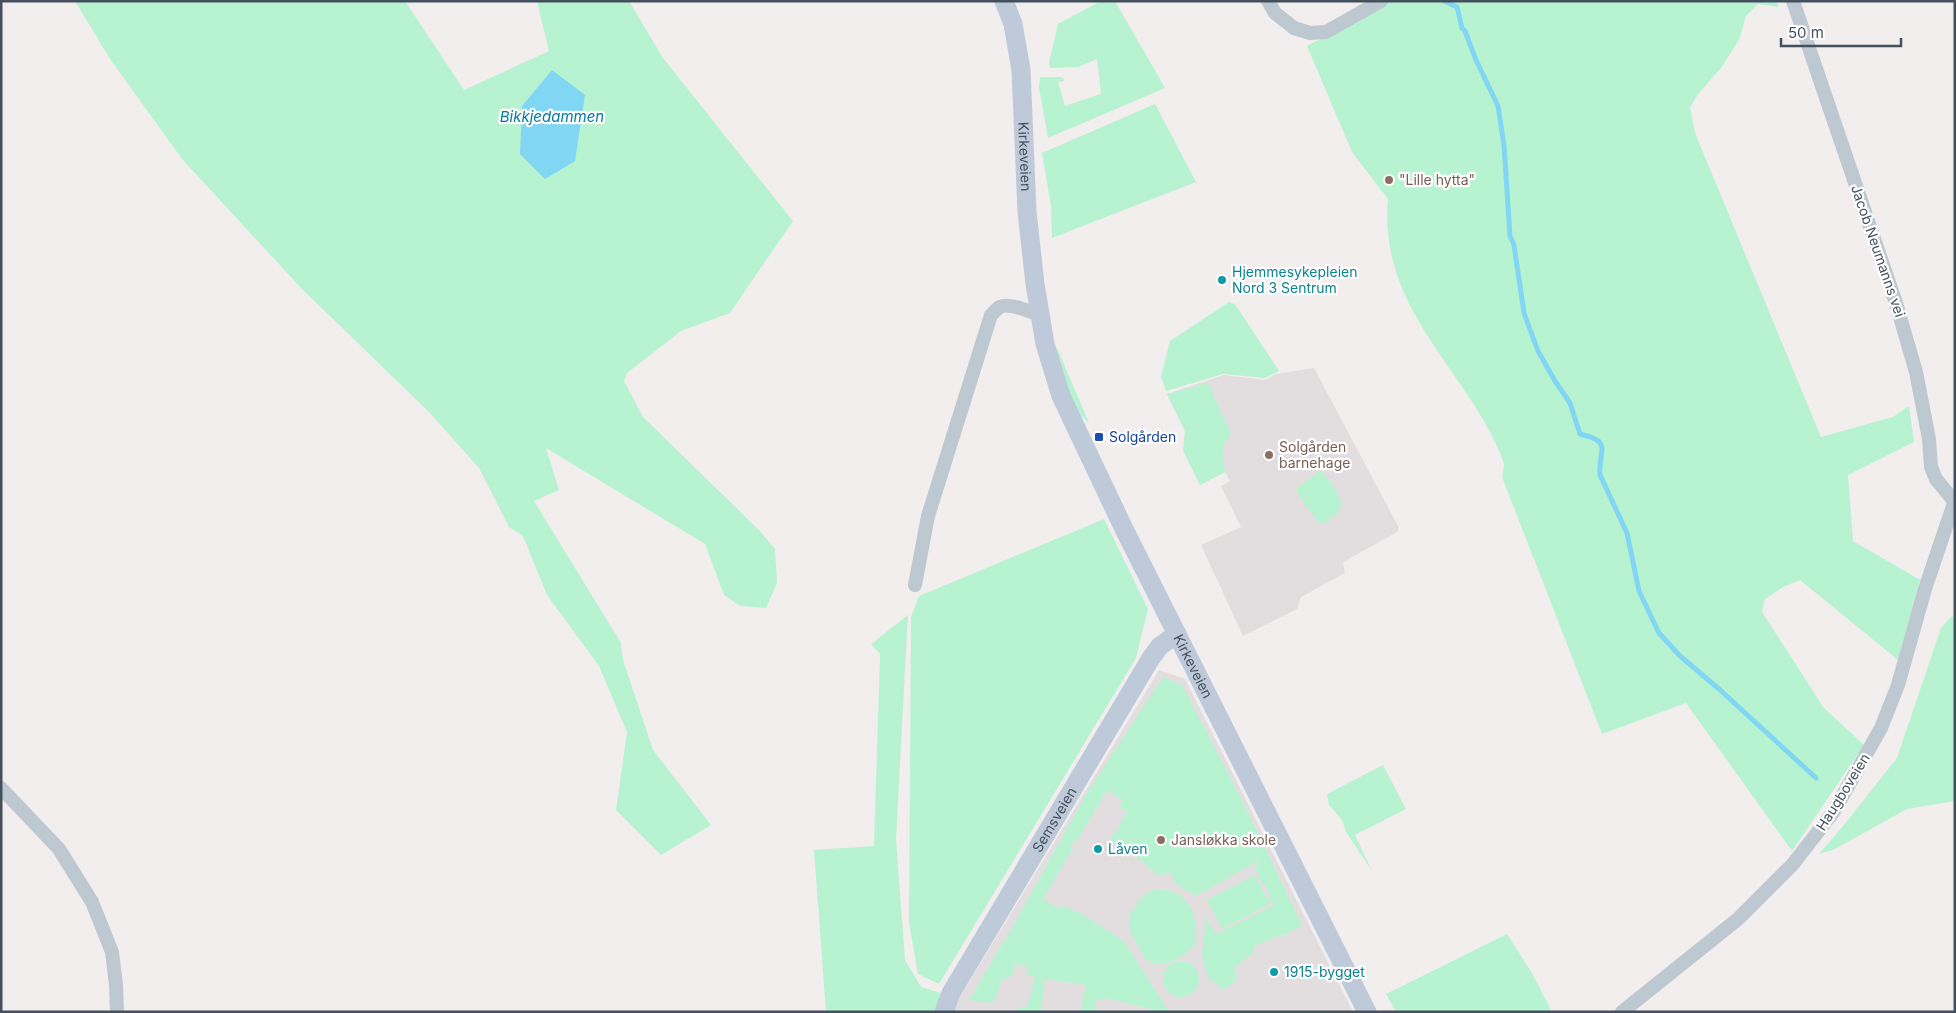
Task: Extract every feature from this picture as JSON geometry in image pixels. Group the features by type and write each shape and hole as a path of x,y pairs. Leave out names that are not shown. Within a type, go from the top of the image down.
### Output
{"main road":[{"name":"Kirkeveien","path":"1004,1 1013,24 1021,70 1027,212 1039,314 1049,359 1065,407 1367,1012"},
{"name":"Semsveien","path":"944,1012 956,984 1150,658 1160,646 1177,634"}],"street":[{"path":"1268,1 1275,13 1294,28 1310,33 1326,32 1381,1"},
{"name":"Jacob Neumanns vei","path":"1793,1 1896,302 1916,372 1931,467 1936,479 1954,501"},
{"path":"915,585 928,516 991,315 999,307 1009,305 1039,314"},
{"name":"Haugboveien","path":"1622,1012 1745,912 1793,864 1834,811 1881,728 1898,684 1925,589 1954,501"},
{"path":"1,788 59,849 92,902 112,952 117,1012"}],"shaded area":[{"path":"1314,368 1399,528 1397,532 1343,562 1345,573 1301,597 1297,609 1243,636 1201,545 1241,527 1221,486 1230,481 1225,472 1200,485 1183,450 1185,431 1167,394 1224,375 1265,380 1276,374"},
{"name":"Jansløkka skole","path":"1159,670 1185,679 1353,1012 951,1012"}],"green space":[{"path":"75,1 405,1 464,90 549,51 537,1 629,1 663,58 793,221 730,313 681,331 627,373 624,381 643,417 760,531 775,549 777,583 766,608 740,606 724,595 705,544 546,448 559,490 534,501 621,643 623,660 653,750 711,825 661,855 616,810 627,732 599,666 547,595 523,536 509,527 479,468 429,412 302,289 182,159 110,59"},
{"path":"1101,1 1115,1 1165,88 1048,138 1039,87 1040,77 1062,77 1064,79 1064,81 1058,82 1065,106 1101,94 1097,59 1078,67 1050,68 1049,63 1058,24"},
{"path":"1390,1 1777,1 1779,7 1758,4 1746,16 1739,40 1721,68 1699,93 1690,107 1695,133 1821,437 1893,417 1909,406 1914,442 1848,475 1853,541 1920,580 1898,660 1800,580 1783,587 1765,599 1762,612 1824,708 1864,745 1792,851 1686,703 1602,734 1502,477 1504,465 1500,452 1479,413 1424,330 1405,295 1396,272 1390,248 1387,224 1388,199 1352,152 1307,46"},
{"path":"1155,104 1196,182 1052,238 1051,206 1042,153"},
{"path":"1229,302 1235,304 1279,371 1265,378 1223,374 1166,391 1161,377 1170,341"},
{"path":"1052,343 1058,350 1089,423 1077,412 1066,389"},
{"path":"1208,383 1231,434 1223,447 1225,472 1200,485 1183,450 1185,431 1167,394"},
{"path":"1321,470 1338,493 1341,506 1338,512 1331,518 1320,524 1305,505 1296,489"},
{"path":"1104,519 1148,609 1136,658 939,984 918,974 909,923 911,617 919,596"},
{"path":"908,615 896,839 905,960 921,987 944,994 934,1012 826,1012 814,850 874,846 880,654 871,644"},
{"path":"1952,616 1955,619 1955,801 1907,809 1833,850 1819,854 1897,758 1941,628"},
{"path":"1163,677 1182,685 1242,800 1302,925 1255,946 1253,953 1234,968 1237,980 1224,990 1208,977 1202,955 1206,918 1215,932 1221,933 1273,906 1265,883 1262,884 1255,867 1259,864 1258,861 1196,896 1176,884 1170,872 1161,875 1156,874 1143,862 1110,841 1127,812 1119,807 1123,800 1107,790 1077,841 1075,840 1070,847 1073,848 1043,899 1057,908 1064,906 1082,914 1124,941 1169,1012 1151,1012 1151,1009 1106,998 1105,1000 1097,999 1094,1012 1081,1012 1086,985 1045,979 1041,1012 1018,1012 1019,1006 1027,1008 1035,977 1026,974 1028,967 1015,964 1012,976 1002,979 995,1000 989,1003 969,1000 1012,928 1087,793"},
{"path":"1383,765 1406,809 1355,835 1372,871 1346,832 1342,820 1329,805 1327,794"},
{"path":"1255,875 1270,904 1222,929 1207,900"},
{"path":"1155,889 1176,893 1183,898 1189,905 1196,922 1196,943 1180,958 1159,964 1152,963 1144,957 1129,928 1130,916 1136,904 1150,891"},
{"path":"1507,934 1532,973 1552,1012 1396,1012 1386,994"},
{"path":"1181,961 1194,966 1199,979 1194,992 1181,997 1168,992 1163,979 1168,966"}],"water":[{"name":"Bikkjedammen","path":"552,70 585,95 575,161 545,179 520,154 522,106"}],"waterway":[{"path":"1444,1 1457,7 1462,28 1498,106 1504,145 1510,236 1514,245 1524,313 1538,351 1570,403 1580,434 1591,437 1601,444 1600,475 1627,533 1639,591 1659,633 1680,656 1816,778"}],"place":[{"name":"\"Lille hytta\"","path":"1389,180"},
{"name":"Hjemmesykepleien Nord 3 Sentrum","path":"1222,280"},
{"name":"Solgården","path":"1099,437"},
{"name":"Solgården barnehage","path":"1269,455"},
{"name":"Jansløkka skole","path":"1161,840"},
{"name":"Låven","path":"1098,849"},
{"name":"1915-bygget","path":"1274,972"}]}
